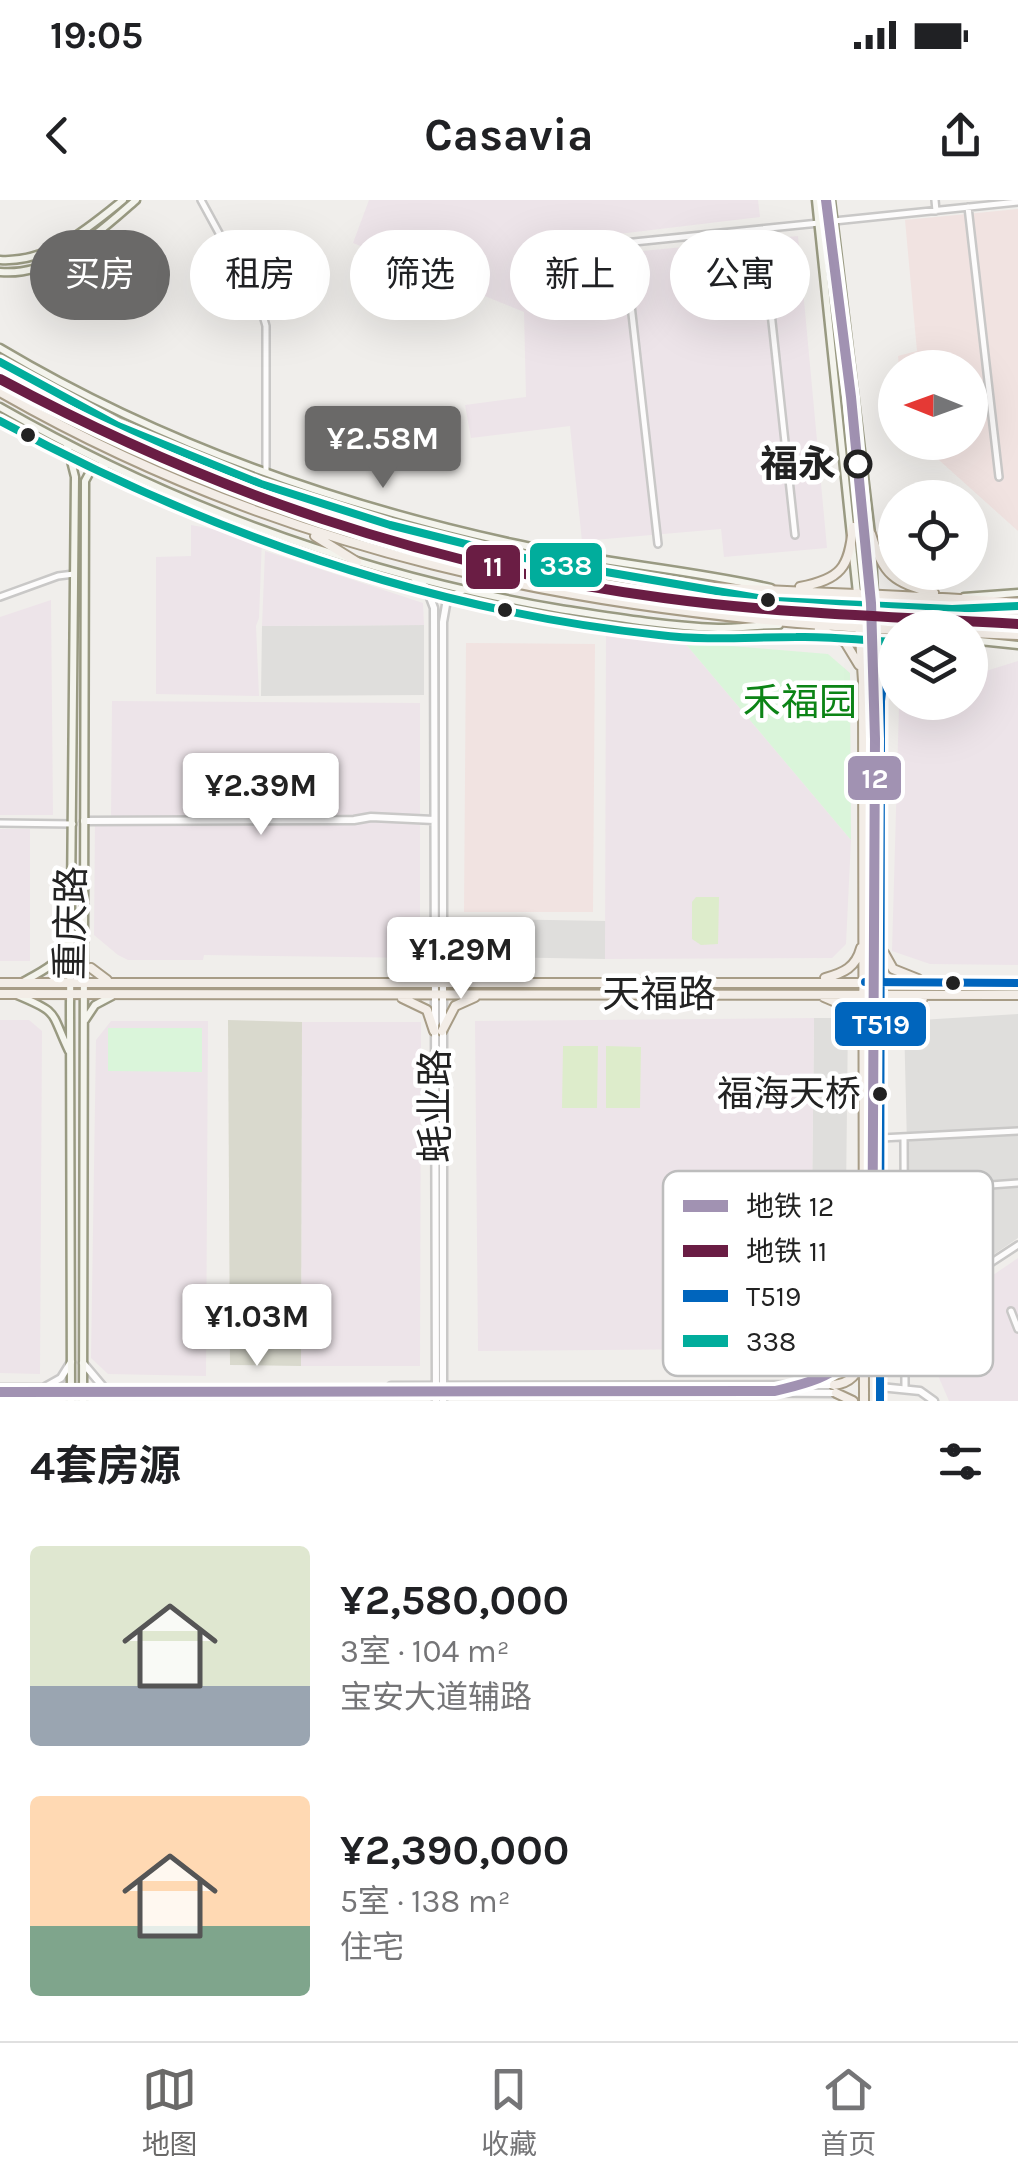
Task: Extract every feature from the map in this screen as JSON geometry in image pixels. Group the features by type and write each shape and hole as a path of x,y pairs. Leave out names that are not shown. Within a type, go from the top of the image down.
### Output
{"main road":[{"path":"0,260 32,258 52,250 122,200"},
{"path":"0,272 25,272 57,258 100,231 136,200"},
{"path":"816,200 852,527 863,681 865,1171"},
{"path":"831,200 870,534 878,659"},
{"path":"0,348 123,414 266,472 394,513 516,544 778,589 818,583 836,575 846,563 852,527"},
{"path":"0,360 138,433 342,512 481,550 702,586 1018,603"},
{"path":"0,392 49,420 196,489 307,530 512,585 663,609 876,628"},
{"path":"0,407 106,464 244,524 357,562 463,590 660,623 717,628 800,624 846,642 863,681"},
{"name":"重庆路","path":"67,445 74,470 70,1394"},
{"name":"重庆路","path":"83,1394 86,476 92,468 106,464"},
{"path":"74,525 86,525"},
{"path":"307,530 357,562"},
{"path":"870,534 880,562 892,578 915,588 953,597 1018,593"},
{"path":"988,636 1018,635"},
{"path":"988,640 1018,645"},
{"path":"863,709 878,706"},
{"path":"881,720 881,1171"},
{"path":"20,983 55,965 65,950 72,922"},
{"path":"881,932 884,952 893,969 938,982"},
{"path":"810,982 836,975 854,964 864,934"},
{"path":"84,943 91,968 116,982"},
{"path":"382,982 403,980 418,973 438,949 463,976 491,982"},
{"name":"天福路","path":"0,982 1018,983"},
{"name":"天福路","path":"0,994 1018,995"},
{"path":"16,994 47,1007 57,1020 70,1054"},
{"path":"383,994 422,1006 438,1031"},
{"path":"438,1031 455,1006 489,994"},
{"path":"815,994 852,1009 862,1029 865,1049"},
{"path":"881,1050 886,1024 896,1008 936,994"},
{"path":"83,1026 95,1005 118,995"},
{"path":"854,1376 835,1389 854,1401"},
{"path":"880,1376 880,1401"}],"street":[{"path":"202,200 266,326 266,472"},
{"path":"935,200 936,210"},
{"path":"834,221 1018,202"},
{"path":"968,207 999,478"},
{"path":"658,544 624,244 819,223"},
{"path":"762,229 795,535"},
{"path":"0,597 74,574"},
{"name":"蚝业路","path":"414,578 426,587 434,608 438,949"},
{"name":"蚝业路","path":"439,1401 438,949 443,612 450,596 463,590"},
{"path":"84,821 434,820"},
{"path":"0,823 73,824"},
{"path":"881,1138 1018,1131"},
{"path":"904,1138 905,1171"},
{"path":"993,1185 1018,1183"},
{"path":"993,1261 1018,1245"},
{"path":"1010,1311 1018,1328"},
{"path":"44,1391 72,1361"},
{"path":"82,1362 105,1391"},
{"path":"905,1376 905,1387"},
{"path":"880,1388 905,1387 934,1401"},
{"path":"0,1391 83,1394 439,1388 835,1389"},
{"path":"44,1391 57,1401"},
{"path":"97,1401 105,1391"}],"shaded area":[{"path":"369,200 758,200 760,217 650,230 510,230 510,306 490,298 490,230 358,230"},
{"path":"1018,209 1018,531 988,504 988,480 961,480 939,460 988,460 988,350 917,350 905,220"},
{"path":"670,248 670,320 806,320 827,548 724,557 721,529 582,541 570,426 471,438 465,405 526,397 524,320 650,320 650,250"},
{"path":"191,525 262,538 256,626 259,696 156,694 156,557 191,556"},
{"path":"265,551 423,603 424,625 262,626"},
{"path":"51,600 53,815 0,815 0,617"},
{"path":"424,625 424,695 261,696 262,626"},
{"path":"606,633 684,642 851,840 846,944 832,958 605,959"},
{"path":"466,643 595,644 593,912 464,912"},
{"path":"1018,661 1018,965 930,964 892,951 899,720 988,720 988,670"},
{"path":"112,701 420,703 420,958 204,955 203,960 128,960 94,935 95,820 111,820"},
{"path":"0,829 30,829 30,961 0,961"},
{"path":"500,919 606,921 605,959 499,957"},
{"path":"1018,1014 1018,1238 993,1255 993,1171 908,1171 904,1021"},
{"path":"814,1018 848,1018 846,1171 812,1171"},
{"path":"814,1018 812,1171 663,1171 663,1349 478,1351 475,1021"},
{"path":"0,1020 29,1020 42,1031 40,1374 0,1373"},
{"path":"228,1020 302,1022 301,1366 230,1365"},
{"path":"111,1021 208,1021 206,1376 108,1374 91,1358 96,1040"},
{"path":"302,1022 421,1022 420,1366 301,1366"},
{"path":"1018,1258 1018,1401 949,1401 938,1376 993,1376 993,1275"}],"green space":[{"name":"禾福园","path":"684,642 828,654 850,673 851,840"},
{"path":"696,897 719,897 718,944 701,945 692,939 692,902"},
{"path":"108,1028 202,1028 202,1072 108,1071"},
{"path":"563,1046 598,1046 597,1108 562,1108"},
{"path":"606,1046 641,1047 640,1108 606,1108"}],"metro line":[{"name":"12","path":"826,200 871,603 875,739 873,1171"},
{"name":"11","path":"0,379 79,420 240,490 322,519 490,566 576,584 752,608 1018,624"},
{"name":"12","path":"0,1392 775,1391 824,1376"}],"transit line":[{"name":"338","path":"0,362 118,426 261,484 390,525 513,556 775,601 952,609 1018,606"},
{"name":"338","path":"0,421 157,498 237,531 402,586 486,607 676,637 878,641"},
{"name":"T519","path":"880,1171 881,720"},
{"name":"T519","path":"865,982 1018,983"},
{"name":"T519","path":"880,1376 880,1401"}],"place":[{"name":"福永","path":"858,464"},
{"name":"福海天桥","path":"880,1094"}]}
